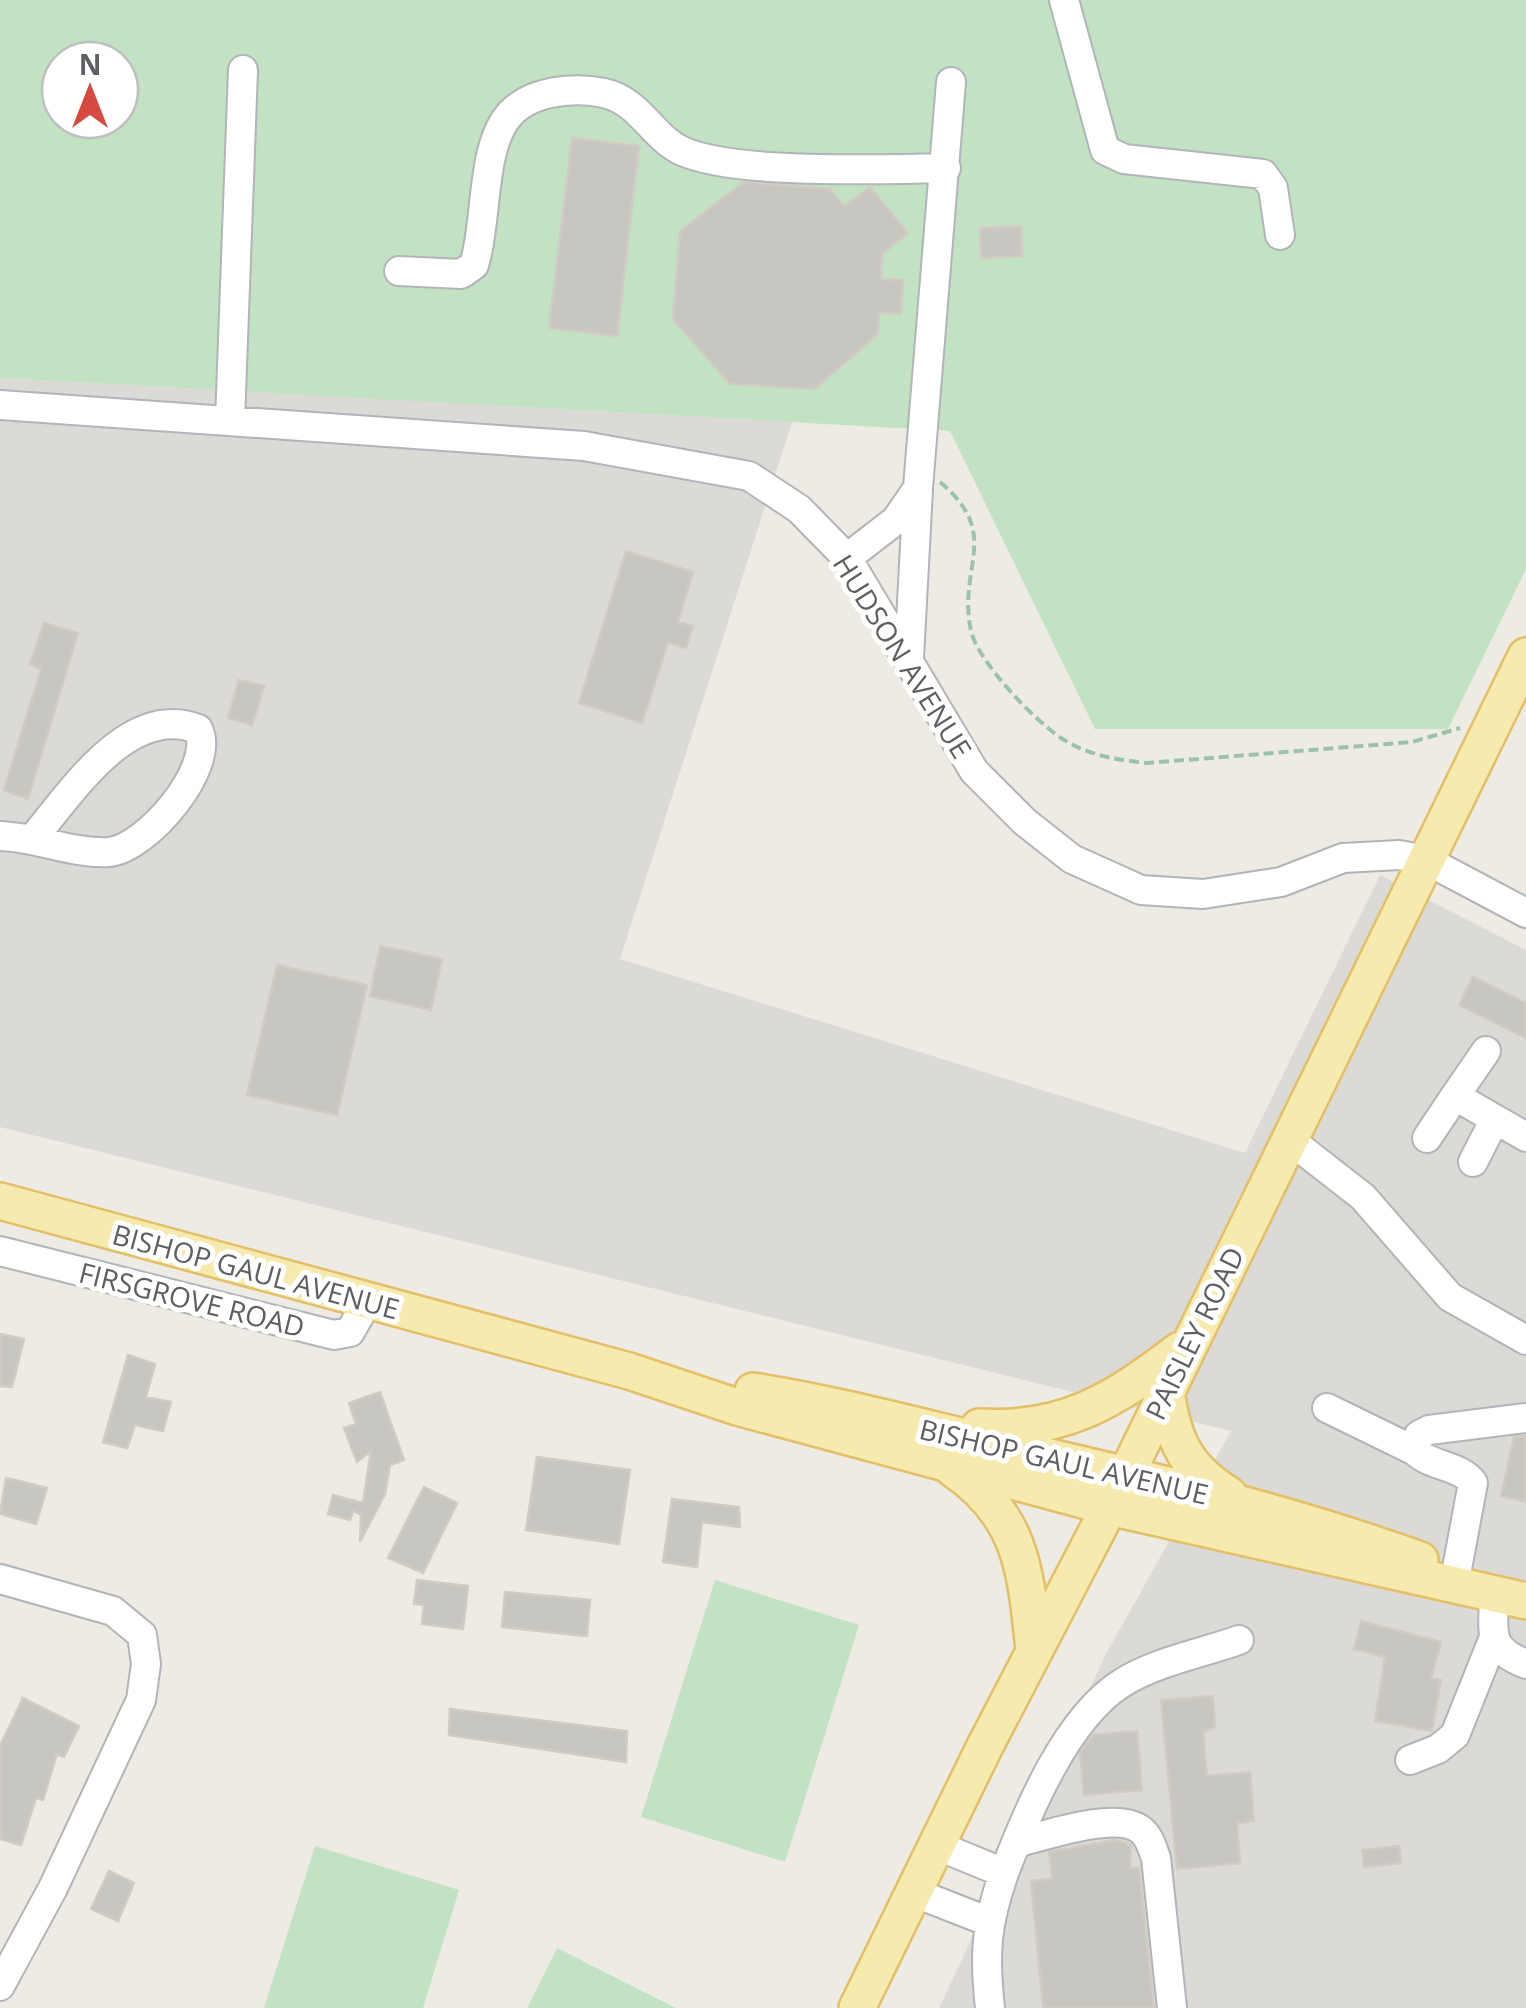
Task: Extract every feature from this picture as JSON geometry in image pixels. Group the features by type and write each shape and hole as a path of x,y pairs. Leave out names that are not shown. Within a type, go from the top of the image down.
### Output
{"main road":[{"name":"PAISLEY ROAD","path":"856,2008 1126,1474 1526,656"},
{"name":"BISHOP GAUL AVENUE","path":"0,1201 629,1371 737,1407 1108,1508 1503,1595"},
{"path":"903,1423 992,1428 1064,1421 1126,1391 1186,1346"},
{"name":"BISHOP GAUL AVENUE","path":"629,1371 800,1398 1126,1474 1360,1538 1503,1595"},
{"path":"1166,1390 1172,1429 1192,1468 1245,1505"},
{"path":"941,1460 990,1498 1012,1528 1027,1588 1034,1651"}],"street":[{"path":"1064,0 1105,150 1124,159 1263,174 1273,188 1280,235"},
{"path":"230,421 243,70"},
{"path":"909,658 952,82"},
{"path":"398,271 461,274 474,265 494,139 512,112 540,95 576,90 608,94 637,108 680,150 716,160 852,170 946,168"},
{"name":"HUDSON AVENUE","path":"0,405 584,446 749,476 799,508 847,558 974,770 1026,822 1072,859 1142,890 1203,894 1261,885 1343,858 1399,855 1426,860"},
{"path":"847,558 896,520 920,477"},
{"path":"0,836 34,836 92,852 115,852 134,842 190,783 202,750 198,730 182,723 158,723 121,744 75,785 34,836"},
{"path":"1426,860 1526,913"},
{"path":"1427,1138 1486,1051"},
{"path":"1455,1096 1526,1137"},
{"path":"1473,1162 1495,1119"},
{"path":"1290,1140 1363,1196 1450,1297 1526,1340"},
{"name":"FIRSGROVE ROAD","path":"0,1251 334,1335 350,1332 367,1302"},
{"path":"1327,1408 1415,1450 1423,1460 1468,1476 1473,1484 1456,1574"},
{"path":"1415,1450 1419,1435 1430,1430 1526,1418"},
{"path":"0,1579 113,1611 142,1635 146,1664 141,1700 53,1888 0,1986"},
{"path":"1410,1760 1438,1749 1455,1735 1493,1640 1503,1595"},
{"path":"990,2008 987,1921 1016,1843 1070,1736 1099,1700 1126,1680 1239,1640"},
{"path":"1493,1640 1503,1654 1526,1664"},
{"path":"1016,1843 1081,1826 1119,1822 1138,1827 1149,1838 1156,1858 1172,2008"},
{"path":"936,1845 1004,1873"},
{"path":"914,1892 987,1921"}],"path":[{"path":"920,477 966,504 975,556 967,600 972,635 1011,689 1064,740 1107,758 1147,763 1412,742 1496,718"}],"shaded area":[{"path":"0,378 792,422 620,959 1245,1153 1380,875 1526,950 1526,2008 939,2008 1107,1652 1231,1431 0,1127"}],"green space":[{"path":"0,0 1526,0 1526,569 1448,729 1095,729 950,431 0,378"},
{"path":"715,1580 859,1625 785,1862 641,1817"},
{"path":"315,1846 459,1890 423,2008 264,2008"},
{"path":"557,1948 676,2008 527,2008"}],"building":[{"path":"572,138 639,146 617,336 549,328"},
{"path":"744,182 830,189 844,206 870,187 908,233 882,254 881,279 903,280 901,314 879,313 878,334 815,389 730,384 673,319 680,231"},
{"path":"1021,226 1022,256 981,258 980,228"},
{"path":"626,551 693,572 678,622 693,626 686,648 668,642 642,723 579,703"},
{"path":"44,623 78,633 28,799 4,790 41,669 30,664"},
{"path":"239,680 264,686 252,725 228,718"},
{"path":"380,946 442,959 431,1010 370,996"},
{"path":"277,965 367,985 337,1115 247,1095"},
{"path":"1473,977 1526,1003 1526,1038 1459,1005"},
{"path":"0,1334 24,1339 12,1387 0,1386"},
{"path":"128,1355 155,1364 146,1397 171,1402 163,1431 135,1425 127,1448 103,1442"},
{"path":"380,1392 404,1460 390,1465 385,1494 360,1542 361,1515 353,1511 350,1520 328,1514 333,1495 363,1503 371,1451 357,1462 344,1428 356,1424 349,1403"},
{"path":"1526,1436 1526,1502 1501,1496 1514,1437"},
{"path":"537,1457 630,1470 619,1544 526,1530"},
{"path":"6,1478 47,1488 36,1524 0,1514"},
{"path":"424,1487 457,1503 423,1573 388,1558"},
{"path":"672,1499 739,1507 740,1527 702,1522 697,1567 663,1562"},
{"path":"417,1580 468,1586 463,1629 422,1624 424,1605 414,1604"},
{"path":"505,1592 590,1600 587,1636 502,1627"},
{"path":"1361,1621 1441,1642 1431,1679 1441,1680 1432,1731 1375,1721 1385,1657 1354,1649"},
{"path":"1213,1696 1215,1727 1203,1732 1207,1776 1250,1772 1254,1821 1237,1823 1240,1863 1177,1869 1161,1700"},
{"path":"23,1698 79,1726 64,1757 57,1754 43,1800 36,1798 21,1845 0,1839 0,1746"},
{"path":"450,1709 627,1731 626,1762 449,1735"},
{"path":"1137,1731 1142,1790 1084,1795 1080,1753 1093,1735"},
{"path":"1115,1840 1131,1845 1130,1868 1139,1868 1154,2008 1043,2008 1031,1881 1052,1879 1049,1852"},
{"path":"1399,1846 1401,1863 1364,1867 1362,1850"},
{"path":"109,1871 134,1883 118,1921 91,1909"}]}
